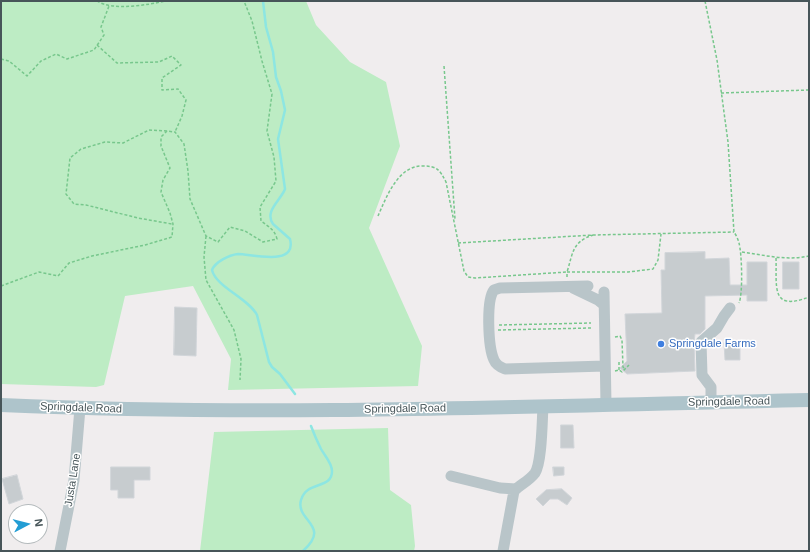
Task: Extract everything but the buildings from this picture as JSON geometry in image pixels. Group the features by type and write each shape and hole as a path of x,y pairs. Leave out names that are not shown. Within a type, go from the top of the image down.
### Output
{"main road":[{"name":"Springdale Road","path":"1,405 264,411 543,407 606,404 809,400"}],"street":[{"path":"568,286 598,300 604,305"},
{"path":"588,286 500,288 494,290 491,295 489,310 490,347 494,361 498,366 505,369 610,368"},
{"path":"604,292 610,368 606,404"},
{"path":"711,402 711,387 702,375 701,342 718,328 730,308"},
{"path":"503,551 512,497 516,489 528,482 536,471 539,459 543,407"},
{"name":"Justa Lane","path":"60,551 74,480 80,408"},
{"path":"451,476 500,488 516,489"}],"path":[{"path":"97,1 102,4 117,7 166,1"},
{"path":"206,236 218,242 230,228 245,231 263,242 277,240 276,233 262,221 260,207 276,181 274,157 267,131 272,94 252,20 244,1"},
{"path":"704,1 716,60 728,142 734,232 739,242 741,252 741,300 739,303 730,308"},
{"path":"1,59 9,61 28,76 41,61 56,54 67,60 94,50 104,36 101,27 109,6"},
{"path":"97,45 117,63 159,62 172,56 181,65 162,78 162,90 178,89 186,100 182,116 175,132"},
{"path":"444,66 455,228"},
{"path":"721,93 809,90"},
{"path":"173,224 138,218 86,205 74,204 66,194 70,158 81,149 106,142 124,143 149,130 167,130 175,132 184,144 190,199 206,236 204,256 206,280 234,330 241,359 240,380"},
{"path":"1,286 39,272 58,276 69,263 92,256 144,245 172,236 173,224 161,192 163,180 170,168 161,146 161,137 167,130"},
{"path":"378,216 387,195 397,180 408,170 417,166 430,166 440,170 446,182 464,271 468,276 475,278 567,272 628,272 653,270 658,260 661,234"},
{"path":"458,243 593,236 734,232"},
{"path":"568,286 567,272 575,248 584,238 593,236"},
{"path":"741,252 776,258 809,256"},
{"path":"776,258 777,291 780,297 785,302 809,297"},
{"path":"494,326 591,323"},
{"path":"542,324 542,329"},
{"path":"494,330 591,328"},
{"path":"620,336 622,340 623,365 625,369"},
{"path":"619,370 619,364 623,365"},
{"path":"610,368 622,372 629,365"}],"green space":[{"path":"1,1 306,1 316,25 350,62 386,82 400,146 369,228 422,346 418,386 228,390 231,359 193,286 125,296 104,385 96,387 1,384"},
{"path":"388,428 390,490 411,505 415,546 414,551 200,551 214,432"}],"waterway":[{"path":"263,1 266,27 273,52 276,77 285,110 278,139 285,189 272,210 271,219 273,224 290,239 290,248 287,253 280,256 262,257 238,254 234,255 227,257 216,264 212,270 219,282 253,309 257,315 269,362 295,394"},
{"path":"303,551 311,542 314,535 314,529 303,513 301,500 308,490 328,481 331,477 332,471 330,462 321,449 311,426"}],"place":[{"name":"Springdale Farms","path":"661,344"}]}
